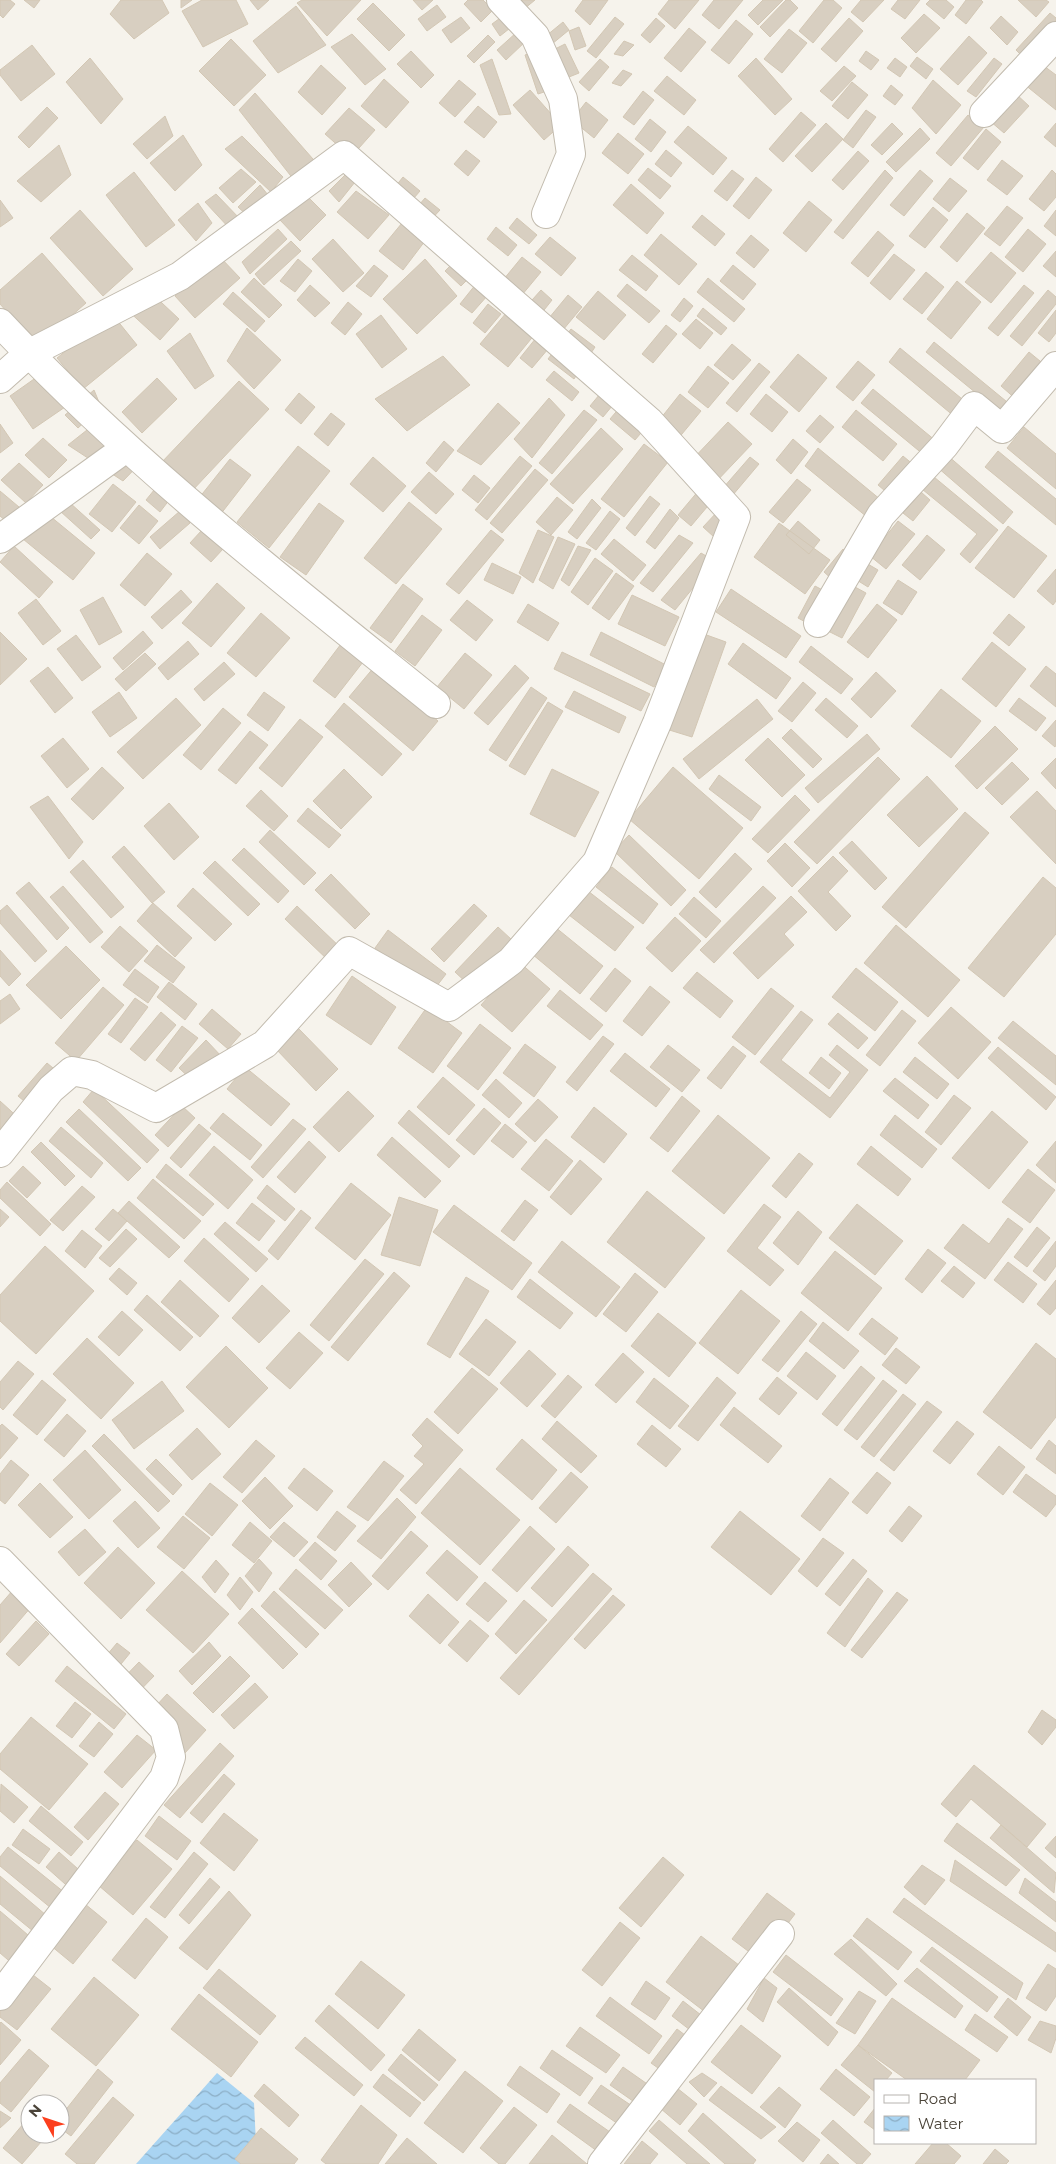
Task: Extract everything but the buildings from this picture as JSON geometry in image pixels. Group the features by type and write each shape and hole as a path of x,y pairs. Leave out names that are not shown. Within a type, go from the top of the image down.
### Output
{"street":[{"path":"501,0 535,36 563,99 571,154 546,214"},
{"path":"984,113 1056,36"},
{"path":"0,379 28,354 180,276 344,155 649,422 736,517 657,724 597,862 511,961 449,1007 349,952 265,1044 156,1108 92,1074 72,1071 50,1089 0,1153"},
{"path":"0,323 28,354 126,448 288,585 436,704"},
{"path":"818,623 881,515 944,446 974,406 1002,430 1056,366"},
{"path":"0,539 126,448"},
{"path":"0,1561 164,1729 171,1757 164,1778 0,1996"},
{"path":"602,2164 780,1934"}],"water":[{"path":"217,2073 254,2103 257,2164 136,2164"}]}
